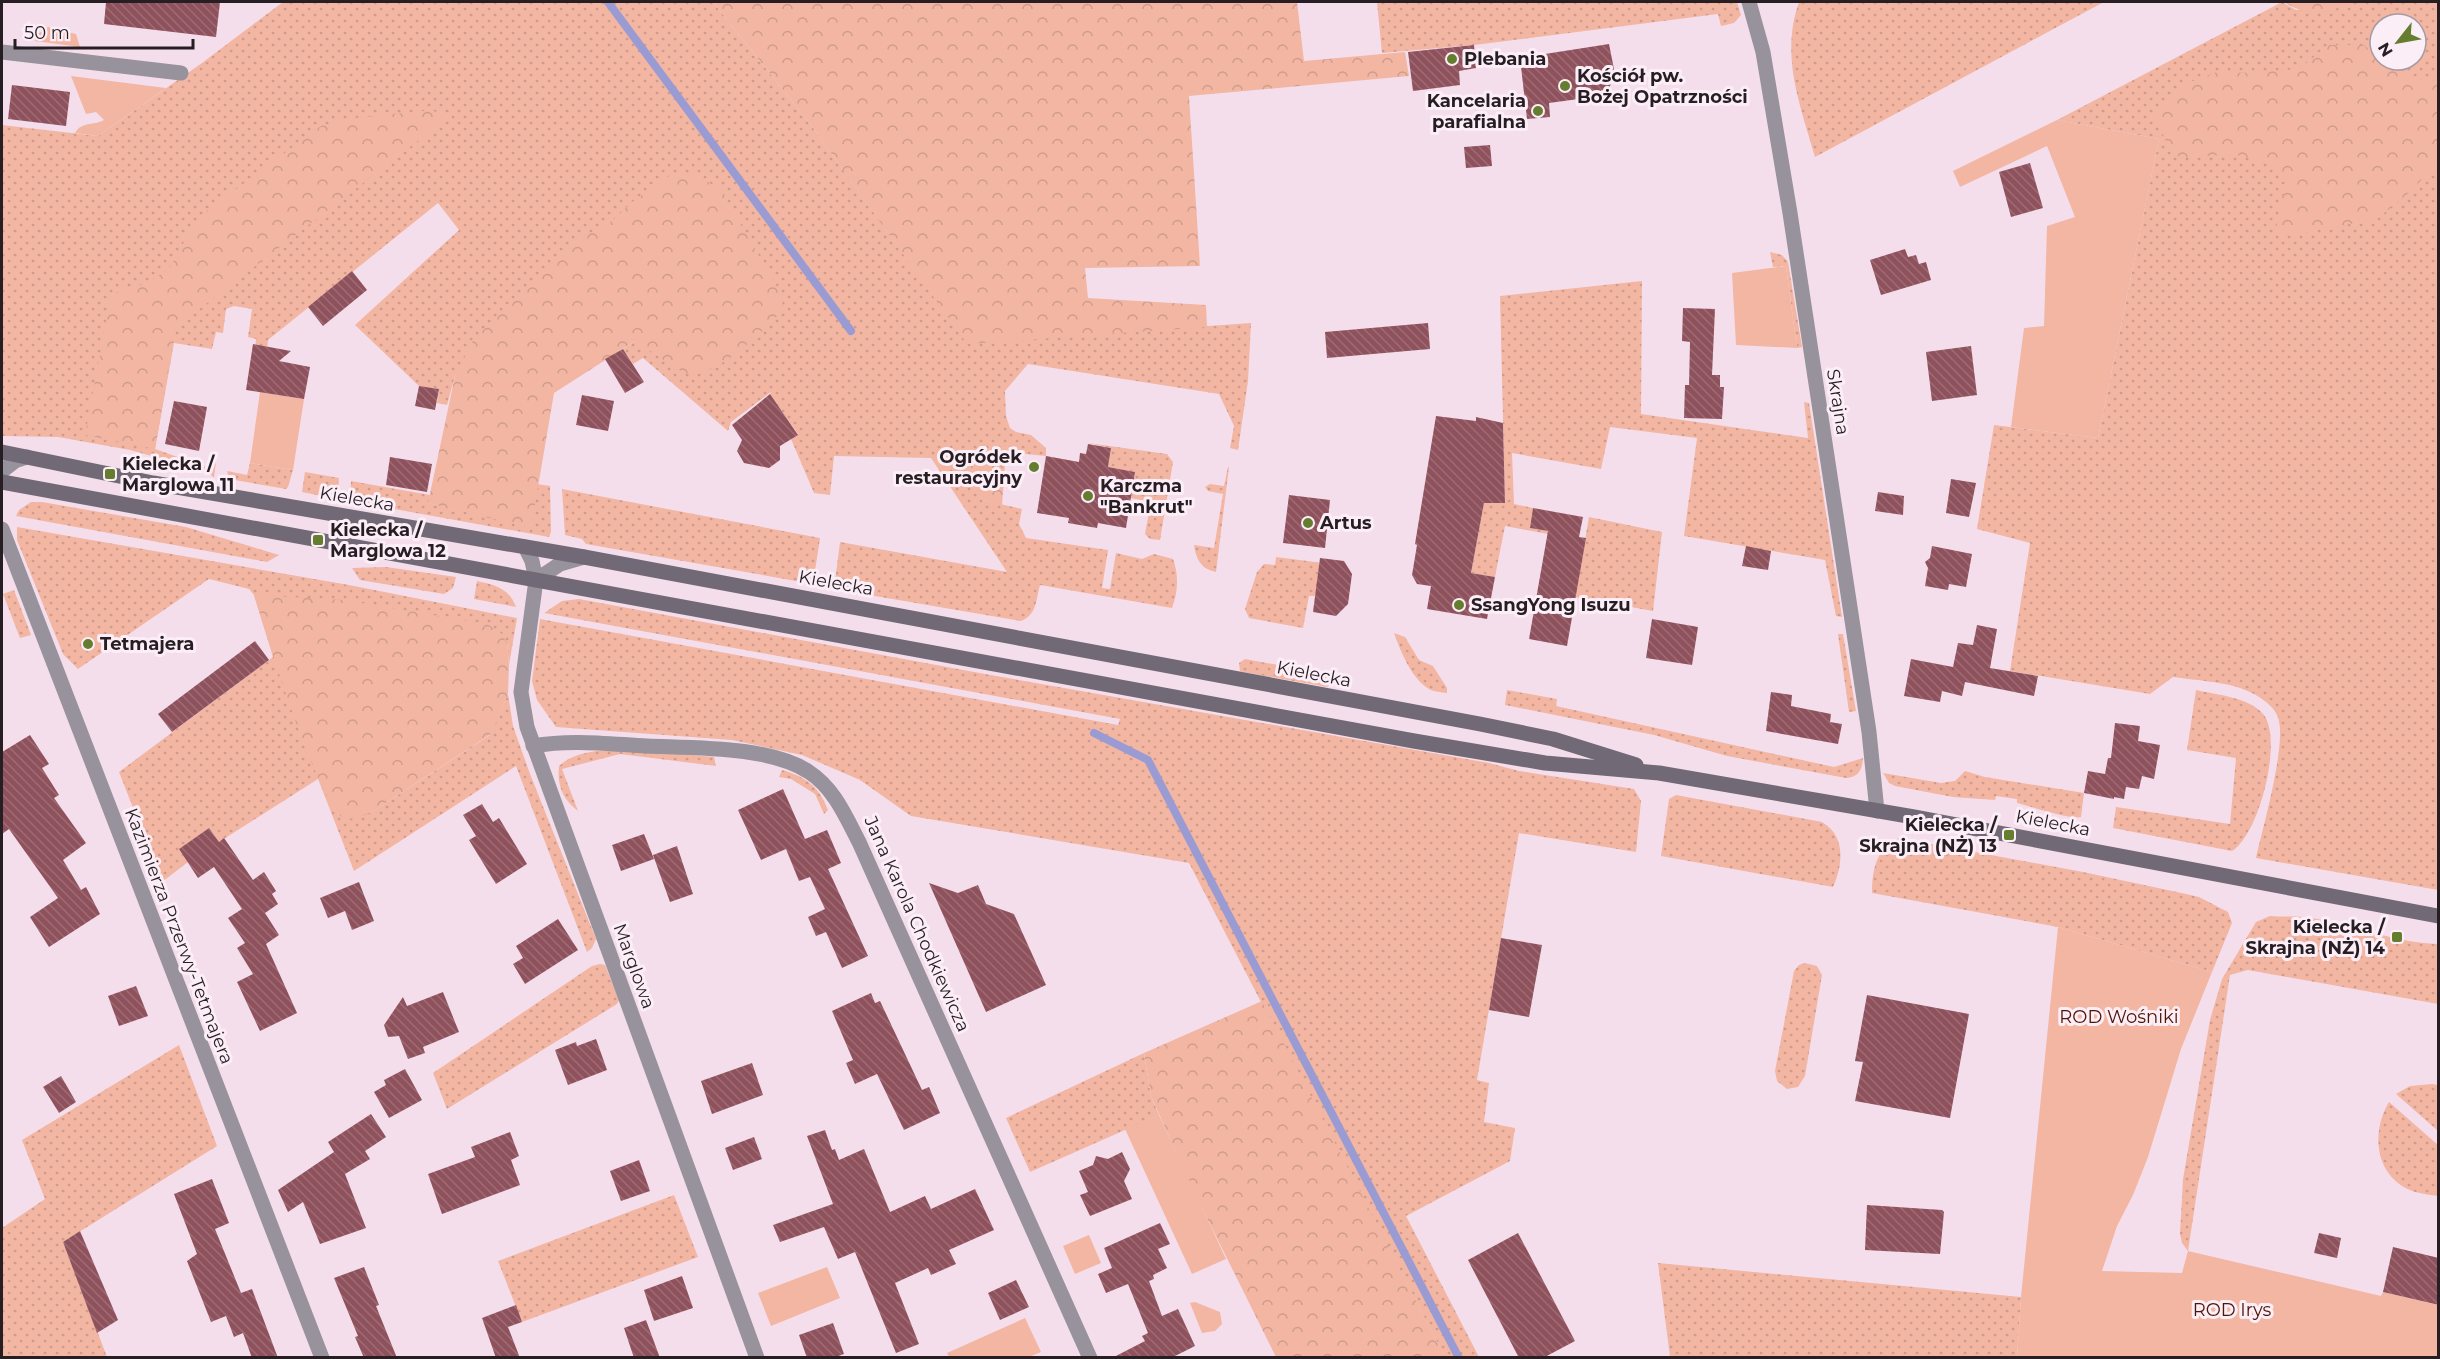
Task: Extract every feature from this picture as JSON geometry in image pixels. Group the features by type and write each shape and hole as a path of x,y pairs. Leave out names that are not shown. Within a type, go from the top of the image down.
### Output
{"main road":[{"name":"Kielecka","path":"2,452 153,483 584,557 1480,724 1553,739 1659,773"},
{"name":"Kielecka","path":"2,482 1414,741 1545,763 1659,773 1877,811 2439,916"}],"street":[{"name":"Skrajna","path":"1749,2 1763,52 1790,213 1869,732 1877,811"},
{"path":"2,52 181,73"},
{"path":"2,471 15,461 27,457"},
{"name":"Kazimierza Przerwy-Tetmajera","path":"2,529 322,1358"},
{"name":"Marglowa","path":"525,547 532,561 536,580 521,692 523,710 533,746 757,1358"},
{"path":"536,580 560,564 584,557"},
{"name":"Jana Karola Chodkiewicza","path":"533,746 571,742 732,750 793,763 810,772 823,784 842,810 859,842 1090,1358"}],"green space":[{"path":"283,2 713,2 814,129 967,343 1251,323 1248,381 1238,450 1230,448 1234,426 1219,394 1028,364 1005,391 1006,416 1010,428 1016,432 1031,435 1046,448 1046,456 1006,452 957,465 982,500 1022,509 1019,524 1026,538 1108,550 1102,588 1110,589 1116,553 1142,559 1154,554 1173,559 1177,584 1172,608 1040,585 1033,611 1021,621 834,589 840,542 1007,572 931,458 834,456 830,495 814,493 791,439 798,434 770,395 771,392 731,422 728,431 643,358 633,364 623,349 635,341 575,241 455,376 447,405 437,403 439,389 419,386 355,325 459,230 438,203 268,340 266,360 255,351 256,339 248,337 252,309 234,306 226,309 223,333 216,332 212,349 174,343 155,449 209,468 211,461 216,462 214,477 203,470 130,450 58,437 2,436 2,125 98,136 202,63"},
{"path":"713,2 1297,2 1304,61 1405,52 1409,76 1189,96 1200,266 1085,268 1088,298 1206,305 1207,327 967,344 814,129"},
{"path":"1377,2 1737,2 1741,15 1734,23 1721,26 1718,14 1474,45 1382,53"},
{"path":"1799,2 2104,2 1815,157 1798,99 1792,61 1791,42"},
{"path":"2282,2 2296,10 2347,2 2438,2 2438,890 2256,858 2277,763 2280,727 2275,711 2268,703 2254,694 2229,685 2173,677 2150,694 2010,671 2030,543 1977,529 1994,425 2098,438 2159,139 2057,120"},
{"path":"2284,2 2347,2 2332,10 2308,12"},
{"path":"48,27 76,34 80,47 35,41 38,34"},
{"path":"2328,45 2363,45 2368,48 2368,72 2407,72 2425,82 2438,79 2438,162 2412,190 2377,219 2291,235 2276,231 2288,174 2259,161 2234,154 2181,158 2170,150 2153,113 2187,83 2217,72 2251,73 2299,69"},
{"path":"71,76 166,88 98,136 75,133 84,125 104,120 96,112 86,114"},
{"path":"431,110 449,117 176,327 155,449 85,435 110,300 116,292 146,283 169,269 185,240 204,213 321,126 346,119"},
{"path":"2057,120 2159,139 2098,438 2011,427 2024,328 2044,326 2047,226 2075,217 2047,146 1960,187 1953,171"},
{"path":"694,174 720,189 782,295 783,310 738,352 711,369 698,373 686,373 635,341 554,393 531,528 428,503 455,376 474,339 575,241 612,221 632,202 671,175"},
{"path":"1770,252 1782,255 1788,262 1802,347 1797,348 1786,266 1773,267"},
{"path":"1786,266 1797,348 1736,345 1732,273"},
{"path":"1642,281 1641,414 1808,438 1804,402 1809,403 1842,617 1836,616 1825,560 1684,536 1697,438 1610,427 1601,469 1512,453 1514,504 1533,508 1530,528 1548,531 1548,534 1505,526 1495,577 1471,573 1484,503 1505,502 1500,296"},
{"path":"260,392 304,399 293,470 250,463"},
{"path":"1088,443 1167,454 1173,462 1160,540 1150,539 1145,534 1151,502 1131,498 1135,472 1108,467 1111,448"},
{"path":"1006,452 1002,505 982,500 956,465"},
{"path":"250,463 293,470 288,487 286,489 229,479 227,471 247,475"},
{"path":"1228,467 1216,572 1200,563 1194,545 1214,548 1223,494 1208,491 1205,487 1210,484 1224,486"},
{"path":"305,472 339,478 337,496 332,498 302,492"},
{"path":"351,481 430,495 429,503 531,527 537,484 550,486 551,532 549,537 350,501"},
{"path":"562,489 820,538 813,584 586,544 582,539 565,535"},
{"path":"31,502 186,527 279,555 267,562 16,516 19,510"},
{"path":"1589,517 1662,532 1653,611 1575,597"},
{"path":"17,527 349,585 517,618 509,665 507,643 274,657 319,779 339,815 372,812 490,735 508,694 513,726 530,774 596,939 592,948 587,952 516,766 354,871 318,779 219,842 209,828 179,849 188,862 162,882 119,772 273,657 254,595 249,589 209,579 78,669 63,654 17,540"},
{"path":"1276,557 1323,563 1315,596 1309,596 1303,628 1249,618 1245,609 1257,572 1264,564 1275,565"},
{"path":"386,567 456,577 453,588 444,594 360,580 352,568"},
{"path":"477,581 505,591 516,607 474,599"},
{"path":"14,590 31,635 20,638 3,594"},
{"path":"254,595 344,600 487,624 500,632 507,643 509,665 508,694 491,734 372,812 353,818 341,816 331,803 306,748"},
{"path":"579,599 985,674 1489,763 1519,771 1634,789 1641,801 1636,852 1519,833 1477,1080 1489,1083 1484,1122 1515,1128 1510,1161 1406,1216 1479,1357 1445,1357 1189,863 911,816 860,780 802,755 732,740 556,727 537,700 532,681 540,619 1118,725 1120,719 544,613 562,601"},
{"path":"1394,633 1405,637 1419,660 1433,666 1447,688 1447,693 1431,690 1417,678 1403,656"},
{"path":"1838,634 1843,634 1856,711 1849,712"},
{"path":"1245,659 1327,674 1332,684 1327,687 1243,672 1240,671 1239,663"},
{"path":"1507,690 1557,699 1556,706 1834,767 1863,758 1862,766 1857,774 1846,778 1727,756 1654,735 1505,705"},
{"path":"2196,690 2242,700 2250,704 2264,715 2269,728 2271,745 2269,765 2259,808 2242,842 2232,851 2113,828 2116,807 2230,824 2236,758 2187,750"},
{"path":"632,749 714,757 716,766 620,754 562,769 578,811 568,802 559,779 559,766 566,760 584,753"},
{"path":"782,770 805,779 811,784 828,810 824,814 815,794 791,779 779,777"},
{"path":"1965,771 1985,777 2084,793 2081,817 2060,815 2017,803 2017,799 1996,796 1995,800 1953,797 1895,786 1889,783 1883,773 1941,783 1955,781"},
{"path":"1676,795 1822,822 1830,828 1839,843 1839,870 1833,887 1661,856 1669,799"},
{"path":"1899,838 2083,872 2199,897 2228,912 2232,923 2212,972 2058,927 1872,893 1874,868 1880,854 1885,847"},
{"path":"2270,916 2303,917 2404,940 2438,944 2438,1004 2248,970 2230,975 2188,1251 2182,1243 2180,1234 2183,1179 2210,1020 2222,979 2256,922"},
{"name":"ROD Wośniki","path":"2058,927 2212,972 2181,1049 2148,1157 2133,1195 2117,1226 2102,1271 2182,1273 2188,1251 2381,1296 2383,1292 2438,1305 2438,1357 2017,1358"},
{"path":"1805,963 1817,966 1822,975 1805,1076 1798,1087 1787,1089 1777,1081 1775,1071 1794,971 1799,965"},
{"path":"605,965 619,1000 617,1004 447,1109 433,1073 592,966"},
{"path":"1262,1001 1445,1357 1276,1357 1192,1188 1151,1096 1144,1053"},
{"path":"179,1045 217,1146 63,1242 107,1357 2,1358 2,1228 45,1199 22,1140"},
{"path":"1144,1053 1151,1096 1159,1115 1030,1172 1006,1118"},
{"path":"2438,1085 2438,1131 2396,1094 2410,1086"},
{"path":"2389,1102 2438,1145 2438,1196 2415,1192 2402,1186 2391,1177 2384,1166 2378,1141 2379,1127"},
{"path":"1159,1115 1226,1259 1192,1274 1125,1129"},
{"path":"674,1195 698,1257 522,1322 498,1261"},
{"path":"1089,1235 1101,1263 1075,1274 1063,1246"},
{"path":"1658,1263 2021,1297 2017,1357 1670,1357"},
{"path":"827,1267 840,1298 771,1326 758,1293"},
{"path":"1195,1302 1220,1312 1222,1324 1215,1331 1202,1333 1190,1303"},
{"path":"1025,1318 1041,1352 1029,1357 949,1357 947,1353"}],"building":[{"path":"106,2 220,2 216,37 104,24"},
{"name":"Kościół pw. Bożej Opatrzności","path":"1609,44 1614,69 1608,95 1549,103 1550,117 1527,119 1520,58"},
{"name":"Plebania","path":"1474,45 1476,68 1459,71 1460,85 1413,91 1408,52"},
{"path":"12,85 70,92 66,126 8,119"},
{"path":"1490,145 1492,166 1466,168 1464,147"},
{"path":"2030,163 2043,208 2011,217 1999,172"},
{"path":"1905,249 1908,257 1916,255 1919,264 1926,262 1931,280 1881,295 1870,260"},
{"path":"352,271 367,290 323,326 308,307"},
{"path":"1683,308 1715,309 1712,375 1720,375 1720,387 1724,387 1722,419 1684,418 1685,385 1689,385 1690,342 1682,341"},
{"path":"1428,323 1430,349 1327,358 1325,332"},
{"path":"253,344 291,351 279,361 310,367 304,399 246,390"},
{"path":"1971,346 1977,395 1932,401 1926,352"},
{"path":"623,349 644,382 625,393 605,359"},
{"path":"419,386 439,389 435,410 415,406"},
{"path":"770,394 798,435 780,446 780,460 769,468 744,463 737,451 742,440 732,425"},
{"path":"582,395 614,401 608,431 576,425"},
{"path":"174,401 207,407 199,451 165,444"},
{"path":"1436,416 1476,421 1476,417 1503,423 1505,503 1484,503 1471,573 1495,577 1487,619 1427,609 1431,586 1417,584 1412,575"},
{"path":"1088,444 1111,448 1108,467 1135,472 1126,528 1098,523 1097,528 1068,523 1069,518 1037,513 1046,456 1079,462 1080,453 1086,454"},
{"path":"390,457 432,464 427,492 386,485"},
{"path":"1951,479 1976,483 1969,517 1946,513"},
{"path":"1878,492 1904,496 1903,515 1875,511"},
{"path":"1289,495 1330,500 1325,548 1283,543"},
{"path":"1533,508 1583,517 1579,537 1586,538 1567,646 1529,639 1548,531 1530,528"},
{"path":"1746,546 1771,551 1768,570 1742,566"},
{"path":"1932,546 1972,554 1966,587 1949,584 1948,590 1925,586 1928,568 1925,562 1930,558"},
{"path":"1320,558 1344,561 1352,574 1348,604 1336,616 1313,612"},
{"path":"1652,619 1698,627 1692,665 1646,658"},
{"path":"1977,625 1997,629 1990,668 2038,676 2034,696 1965,682 1962,696 1942,691 1940,702 1904,696 1911,659 1953,667 1958,643 1973,645"},
{"path":"255,641 269,660 172,732 158,714"},
{"path":"1771,692 1792,695 1791,706 1831,714 1830,722 1842,724 1838,744 1766,731"},
{"path":"2115,723 2140,726 2138,741 2160,745 2154,779 2142,776 2139,789 2126,787 2124,799 2084,793 2088,771 2105,774 2108,758 2111,758"},
{"path":"30,735 49,764 42,768 59,795 54,798 86,843 63,860 81,890 86,887 100,914 49,947 30,917 58,898 9,829 2,834 2,752"},
{"path":"783,789 805,839 827,830 841,863 828,869 868,956 842,968 826,932 816,936 808,917 825,909 810,877 799,881 786,849 761,860 738,810"},
{"path":"482,804 493,822 499,818 527,864 496,884 469,840 476,836 463,815"},
{"path":"209,828 219,842 224,838 253,880 264,872 276,891 272,894 278,904 265,913 279,935 266,944 297,1013 260,1031 237,982 253,974 237,948 245,943 228,918 242,909 214,867 198,878 179,849"},
{"path":"644,834 654,859 621,871 612,845"},
{"path":"677,846 693,894 670,902 653,855"},
{"path":"359,882 374,921 352,930 345,911 328,918 320,898"},
{"path":"929,883 958,893 978,885 986,904 1014,914 1046,985 986,1012"},
{"path":"558,919 578,950 525,984 513,964 523,958 516,946"},
{"path":"1501,938 1542,945 1529,1017 1489,1010"},
{"path":"136,986 148,1016 119,1026 108,996"},
{"path":"443,992 459,1032 423,1047 425,1053 408,1059 399,1036 388,1037 384,1025 403,997 407,1006"},
{"path":"871,993 875,1003 880,1001 922,1090 929,1087 940,1113 904,1130 877,1074 855,1084 846,1063 853,1060 832,1011"},
{"path":"1867,995 1969,1014 1950,1118 1855,1101 1863,1062 1855,1061"},
{"path":"596,1039 607,1070 568,1085 555,1050 576,1042 577,1046"},
{"path":"752,1063 763,1095 712,1114 701,1081"},
{"path":"405,1069 422,1100 389,1118 374,1092 386,1085 384,1080"},
{"path":"61,1076 76,1102 59,1113 43,1087"},
{"path":"371,1114 386,1137 365,1151 370,1159 345,1174 366,1228 320,1244 303,1202 288,1212 278,1190 334,1152 328,1142"},
{"path":"825,1130 832,1150 835,1149 839,1160 864,1149 890,1212 925,1196 931,1209 975,1189 994,1230 949,1250 956,1264 931,1275 928,1268 895,1283 919,1344 896,1353 855,1252 838,1259 824,1227 780,1242 773,1225 833,1204 807,1136"},
{"path":"510,1132 519,1156 511,1160 520,1185 442,1214 428,1174 475,1157 471,1147"},
{"path":"754,1137 762,1159 733,1170 725,1148"},
{"path":"1122,1152 1130,1169 1124,1181 1132,1199 1090,1216 1080,1195 1088,1192 1079,1171 1093,1165 1096,1156 1108,1159"},
{"path":"639,1160 650,1191 621,1201 610,1171"},
{"path":"212,1179 229,1223 215,1229 241,1293 252,1289 278,1358 252,1358 243,1333 234,1337 226,1316 211,1322 187,1261 197,1254 174,1194"},
{"path":"1867,1205 1942,1210 1944,1212 1940,1254 1865,1250"},
{"path":"1160,1223 1170,1244 1158,1249 1167,1268 1153,1275 1154,1279 1149,1281 1162,1316 1178,1309 1195,1346 1171,1358 1112,1358 1145,1341 1142,1336 1148,1333 1128,1284 1106,1293 1098,1274 1112,1268 1104,1248"},
{"path":"80,1231 118,1320 97,1333 63,1242"},
{"path":"1518,1233 1575,1341 1543,1358 1519,1358 1468,1260"},
{"path":"2319,1233 2341,1238 2337,1258 2314,1253"},
{"path":"2393,1247 2439,1258 2439,1305 2383,1292"},
{"path":"364,1267 379,1305 376,1306 397,1358 364,1358 355,1337 358,1336 334,1278"},
{"path":"682,1276 693,1308 654,1321 644,1290"},
{"path":"1016,1280 1029,1307 1000,1320 988,1293"},
{"path":"516,1305 522,1322 508,1327 520,1358 496,1358 482,1318"},
{"path":"646,1320 660,1358 634,1358 624,1328"},
{"path":"833,1323 844,1354 833,1358 807,1358 799,1335"}],"waterway":[{"path":"608,2 851,331"},
{"path":"1094,733 1148,760 1459,1358"}],"place":[{"name":"Plebania","path":"1452,59"},
{"name":"Kościół pw. Bożej Opatrzności","path":"1565,86"},
{"name":"Kancelaria parafialna","path":"1538,111"},
{"name":"Ogródek restauracyjny","path":"1034,467"},
{"name":"Kielecka / Marglowa 11","path":"110,474"},
{"name":"Karczma \"Bankrut\"","path":"1088,496"},
{"name":"Artus","path":"1308,523"},
{"name":"Kielecka / Marglowa 12","path":"318,540"},
{"name":"SsangYong Isuzu","path":"1459,605"},
{"name":"Tetmajera","path":"88,644"},
{"name":"Kielecka / Skrajna (NŻ) 13","path":"2009,835"},
{"name":"Kielecka / Skrajna (NŻ) 14","path":"2397,937"}],"park label":[{"name":"ROD Irys","path":"2232,1310"}]}
